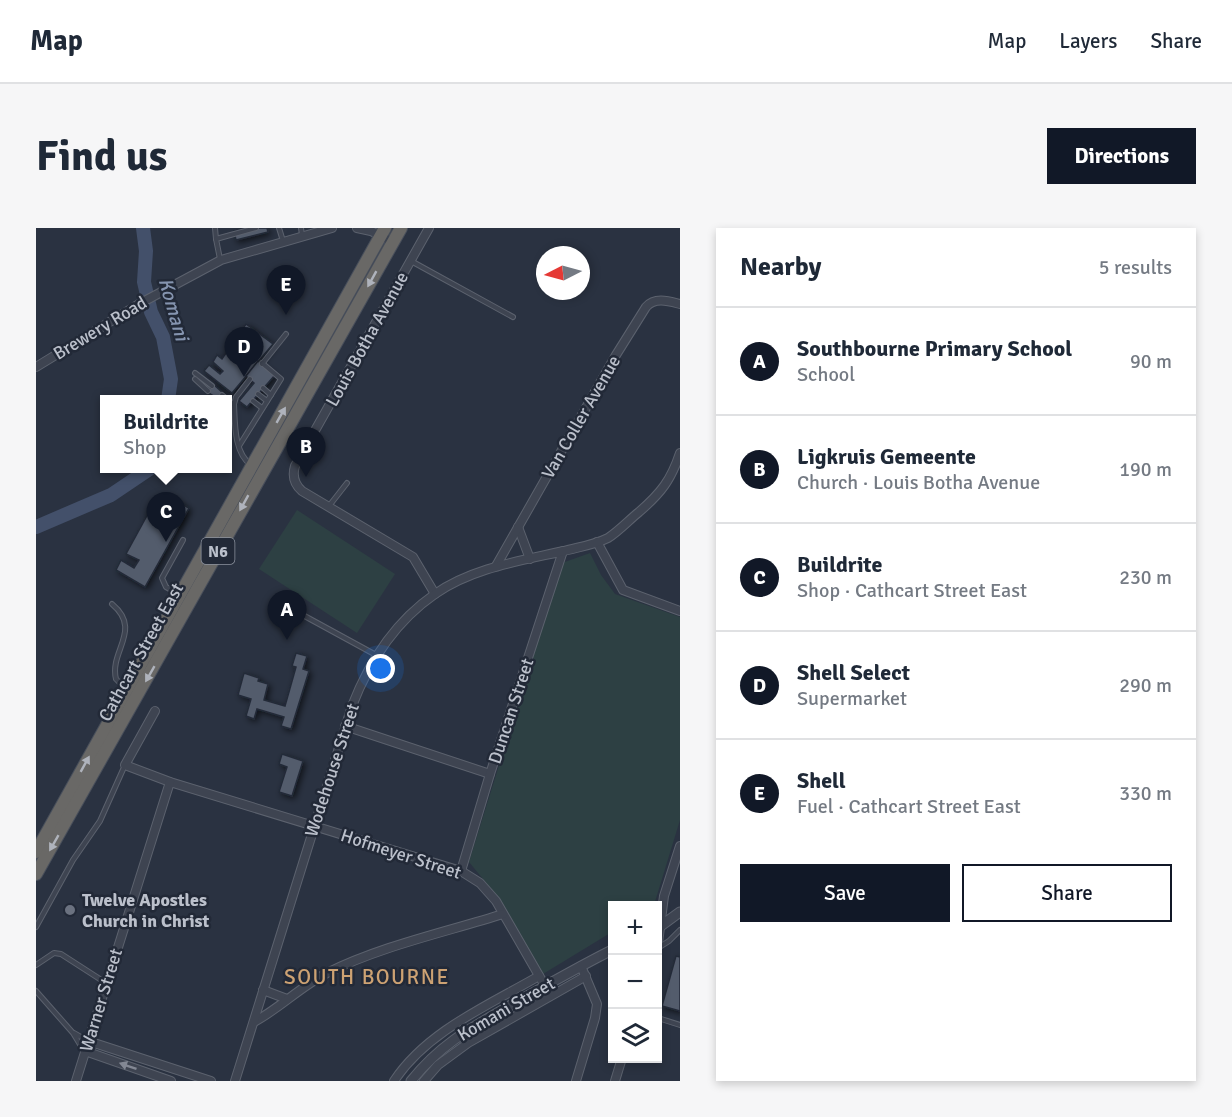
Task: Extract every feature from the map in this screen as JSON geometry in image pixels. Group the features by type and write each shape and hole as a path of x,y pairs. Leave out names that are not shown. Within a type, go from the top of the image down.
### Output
{"highway":[{"name":"Cathcart Street East","path":"36,874 133,692 179,594 401,228"},
{"name":"Cathcart Street East","path":"36,852 191,601 257,468 382,232"}],"street":[{"name":"Brewery Road","path":"36,367 139,304 221,260 283,241 302,232 332,228"},
{"path":"357,228 382,232 393,242"},
{"name":"Louis Botha Avenue","path":"328,507 302,491 295,483 293,474 295,466 429,228"},
{"name":"Van Coller Avenue","path":"496,566 646,307 649,303 658,301 680,304"},
{"name":"Wodehouse Street","path":"235,1081 345,726 360,684 376,655 404,621 435,594 474,573 597,542 618,531 665,487 680,453"},
{"path":"328,507 413,557 435,594"},
{"path":"518,527 530,559"},
{"path":"597,542 623,590 680,611"},
{"name":"Duncan Street","path":"461,871 490,774 563,551"},
{"path":"125,765 155,711"},
{"path":"345,726 490,774"},
{"name":"Hofmeyer Street","path":"125,765 170,782 461,871 480,883 496,901 545,986"},
{"name":"Warner Street","path":"76,1081 170,782"},
{"path":"662,909 680,846"},
{"path":"662,926 680,912"},
{"path":"254,1022 315,980 359,959 503,914"},
{"name":"Komani Street","path":"411,1081 430,1059 456,1037 608,952"},
{"path":"576,1081 597,1010 597,1000 580,966"},
{"name":"Komani Street","path":"394,1081 436,1038 539,976"},
{"name":"Komani Street","path":"424,1081 438,1065 468,1043 586,976"},
{"path":"263,990 287,999"},
{"path":"88,1041 211,1081"},
{"path":"85,1052 171,1081"},
{"path":"151,1075 155,1063"},
{"path":"615,1081 621,1063"}],"lane":[{"path":"215,228 221,260"},
{"path":"216,239 256,228"},
{"path":"279,228 283,241"},
{"path":"411,261 513,317"},
{"path":"239,446 280,379 262,364 286,334"},
{"path":"195,373 212,386"},
{"path":"250,379 240,390 234,404 234,412 243,458 257,468"},
{"path":"195,380 208,391"},
{"path":"269,382 275,387"},
{"path":"246,384 250,388"},
{"path":"263,388 271,395"},
{"path":"240,390 245,394"},
{"path":"258,394 267,401"},
{"path":"253,401 262,408"},
{"path":"328,507 347,483"},
{"path":"183,540 162,578 166,587 191,601"},
{"path":"112,604 123,617 126,627 114,675 117,682 133,692"},
{"path":"272,611 298,613 376,655"},
{"path":"289,626 289,617 298,613"},
{"path":"36,927 73,860 100,821 125,765"},
{"path":"662,945 680,930"},
{"path":"36,965 54,953 61,954 106,983"},
{"path":"36,991 73,1033 85,1052"},
{"path":"662,1020 680,1025"},
{"path":"73,1033 88,1041"}],"shaded area":[{"path":"297,510 395,574 357,633 259,569"},
{"path":"590,553 601,575 615,594 680,617 680,820 655,901 608,901 608,934 543,974 497,896 469,862 562,563"}],"building":[{"path":"245,228 267,228 268,232 236,240 234,231"},
{"path":"246,324 273,344 232,393 204,371 209,365 220,374 223,371 213,362 217,355 222,359"},
{"path":"258,361 275,375 247,407 239,401 254,383 246,376"},
{"path":"213,384 223,393 212,395 207,392"},
{"path":"167,496 189,508 145,587 116,570 121,560 134,568 139,560 126,554 155,501"},
{"path":"296,653 307,656 303,669 309,671 291,729 281,726 284,717 257,709 254,719 246,716 251,699 238,695 244,673 268,684 264,700 285,706 296,667 292,666"},
{"path":"282,754 303,761 292,796 279,792 287,767 279,764"},
{"path":"676,956 680,957 680,1011 662,1006"}],"waterway":[{"name":"Komani","path":"143,228 146,251 144,282 151,312 163,337 171,379 169,395"},
{"name":"Komani","path":"36,527 111,495 144,473"}],"place":[{"name":"Shell","path":"286,315"},
{"name":"Shell Select","path":"244,377"},
{"name":"Ligkruis Gemeente","path":"306,477"},
{"name":"Buildrite","path":"166,542"},
{"name":"Southbourne Primary School","path":"287,640"},
{"name":"Twelve Apostles Church in Christ","path":"70,910"}],"district":[{"name":"SOUTH BOURNE","path":"367,977"}]}
